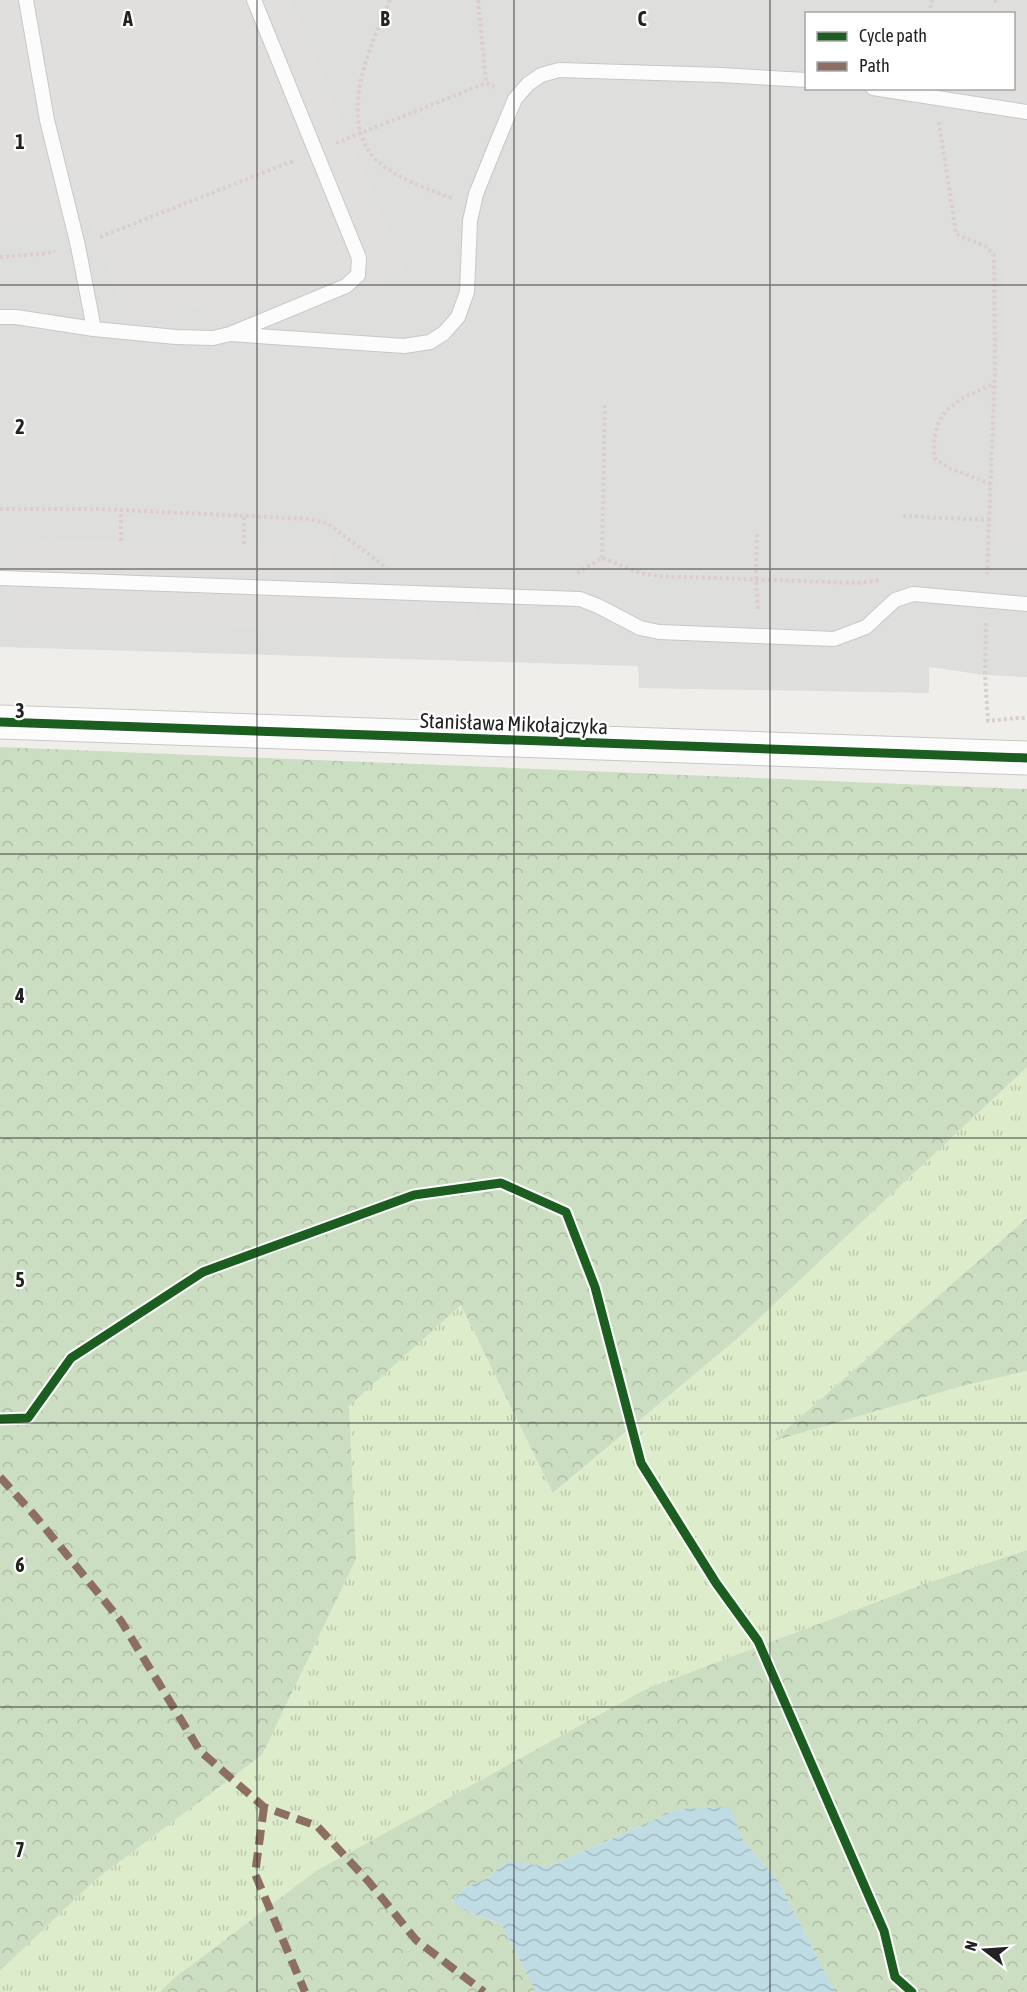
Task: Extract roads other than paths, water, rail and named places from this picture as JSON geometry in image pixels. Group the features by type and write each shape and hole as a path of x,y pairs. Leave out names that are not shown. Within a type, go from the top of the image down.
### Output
{"street":[{"name":"Stanisława Mikołajczyka","path":"0,722 1027,758"}],"lane":[{"path":"26,0 47,120 78,246 94,329"},
{"path":"0,317 16,317 94,329 213,338 230,334 346,286 358,275 359,258 254,0"},
{"path":"230,334 404,346 430,342 444,333 458,317 466,292 470,221 480,183 515,99 528,84 541,75 559,70 805,80"},
{"path":"884,90 1027,112"},
{"path":"0,578 580,599 640,628 650,630 834,639 866,627 895,600 913,594 1027,604"}],"water":[{"path":"730,1807 743,1841 777,1879 835,1992 536,1992 501,1924 466,1911 452,1902 464,1888 486,1879 508,1861 548,1867 679,1809"}]}
